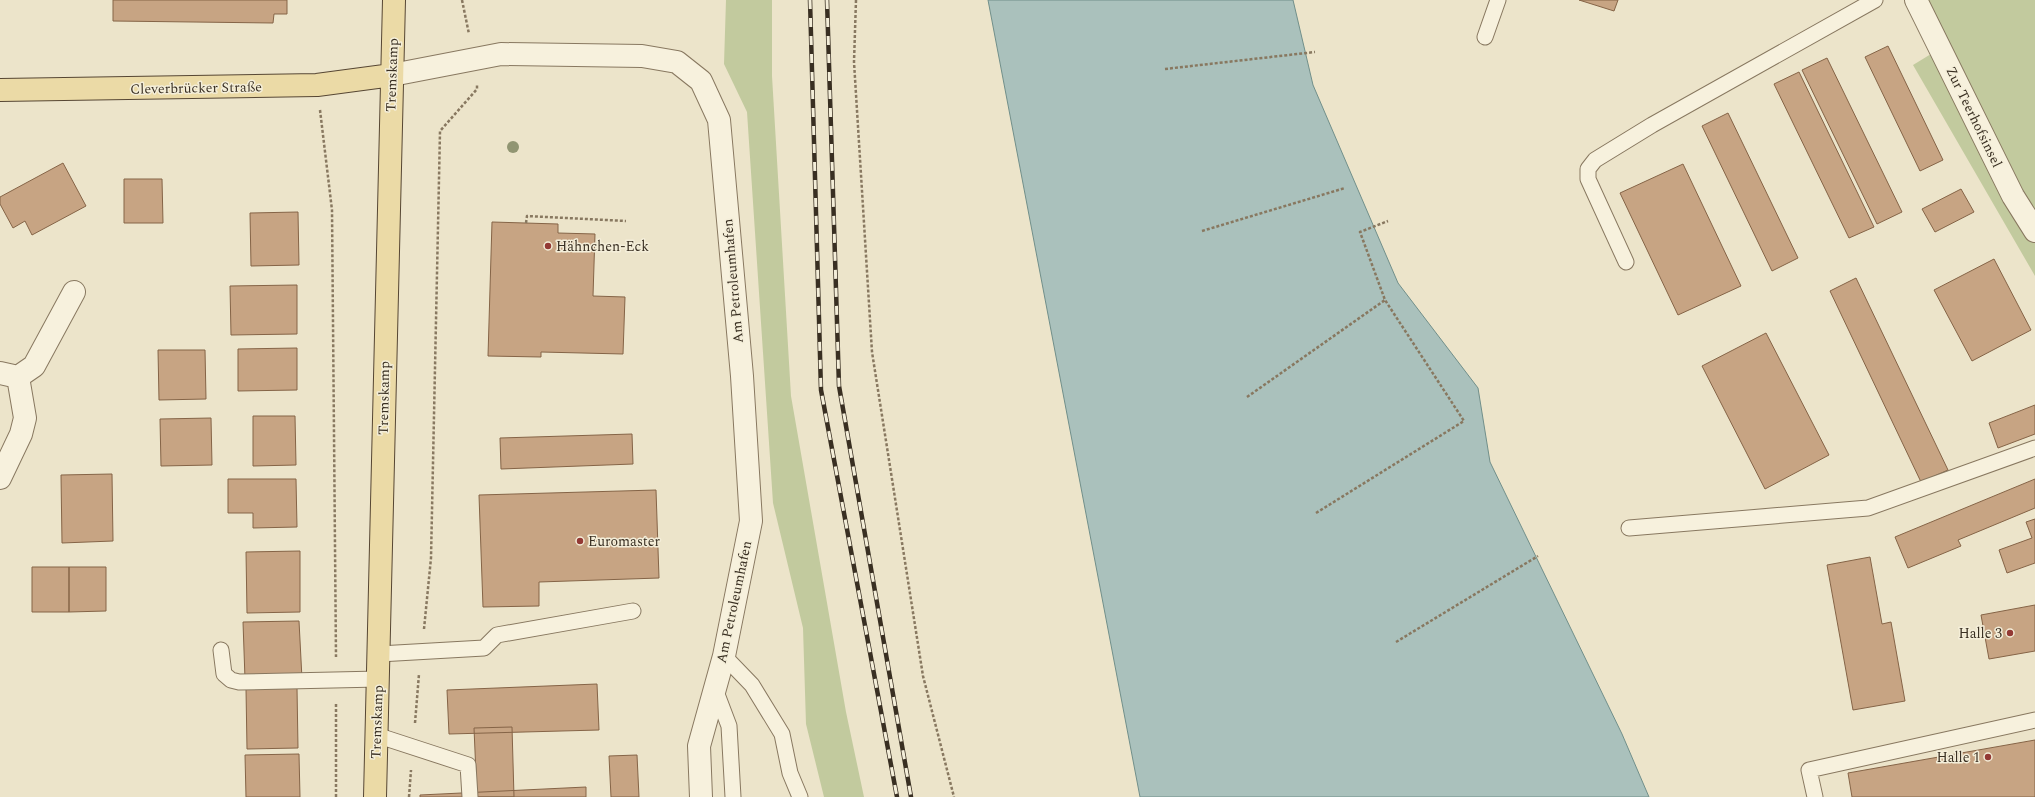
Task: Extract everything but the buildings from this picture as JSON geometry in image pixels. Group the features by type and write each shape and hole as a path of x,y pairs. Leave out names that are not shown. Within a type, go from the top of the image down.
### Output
{"main road":[{"name":"Tremskamp","path":"375,797 394,0"},
{"name":"Cleverbrücker Straße","path":"0,90 317,85 392,75"}],"street":[{"name":"Zur Teerhofsinsel","path":"1916,0 2012,196 2035,230"},
{"name":"Am Petroleumhafen","path":"392,75 501,54 642,56 677,62 701,81 719,120 742,376 751,521 724,656 699,746 701,797"},
{"path":"0,478 21,434 25,418 9,375 34,366 74,292"}],"lane":[{"path":"1485,37 1498,0"},
{"path":"1626,262 1588,179 1588,168 1595,160 1652,125 1875,0"},
{"path":"1629,528 1868,508 2035,448"},
{"path":"379,654 484,648 497,636 633,611"},
{"path":"221,650 224,674 231,680 239,682 379,679"},
{"path":"724,656 752,685 782,734 790,773 800,797"},
{"path":"715,689 729,726 733,797"},
{"path":"1815,797 1809,770 2035,720"},
{"path":"376,735 468,765 470,797"}],"path":[{"path":"409,797 421,651 431,558 440,131 477,89 474,58 462,0"},
{"path":"856,0 854,62 872,352 923,676 954,797"},
{"path":"1164,69 1315,52"},
{"path":"317,85 332,210 336,797"},
{"path":"1202,231 1345,188"},
{"path":"526,223 526,216 626,221"},
{"path":"1316,513 1464,421 1385,300 1360,232 1388,221"},
{"path":"1246,397 1385,300"},
{"path":"1396,642 1538,556"}],"green space":[{"path":"726,0 772,0 772,76 791,396 846,712 864,797 824,797 806,724 803,628 773,503 747,112 724,64"},
{"path":"1928,0 2035,0 2035,276 1913,65 1949,43"}],"water":[{"path":"988,0 1293,0 1313,85 1398,283 1478,388 1490,462 1622,734 1649,797 1140,797"}],"railway":[{"path":"810,0 821,390 897,797"},
{"path":"827,0 839,386 911,797"}],"place":[{"name":"Hähnchen-Eck","path":"548,246"},
{"name":"Euromaster","path":"580,541"},
{"name":"Halle 3","path":"2010,633"},
{"name":"Halle 1","path":"1988,757"}]}
